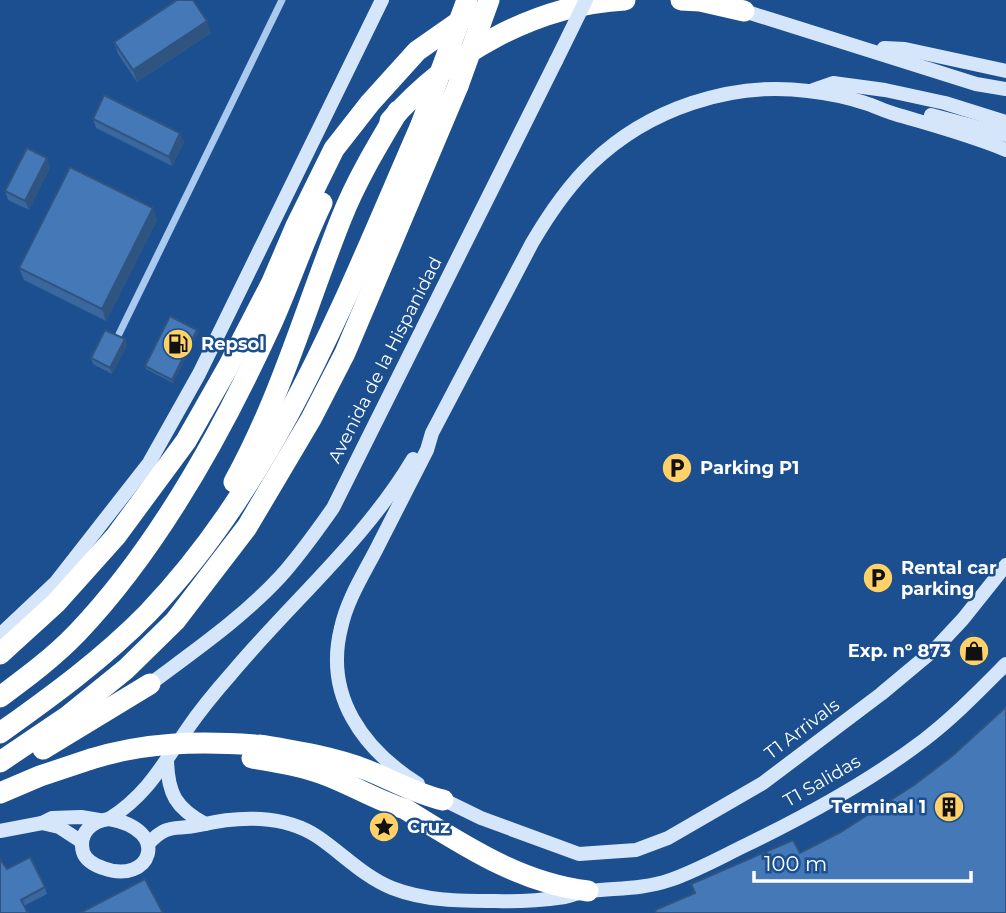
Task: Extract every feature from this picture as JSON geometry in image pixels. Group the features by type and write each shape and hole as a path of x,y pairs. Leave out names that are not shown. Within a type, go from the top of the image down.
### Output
{"highway":[{"path":"0,733 78,677 146,614 227,518 282,429 324,345 421,125 467,0"},
{"path":"0,762 68,716 126,669 174,621 247,527 311,419 345,353 458,86 490,0"},
{"path":"0,654 56,603 116,536 186,440 229,367 334,149 369,103 417,51 490,0"},
{"path":"0,698 45,663 77,633 147,547 228,412 292,278 363,151 398,111 450,65 496,36 534,20 574,8 625,0"},
{"path":"681,0 737,5"},
{"path":"292,278 320,207 369,103"},
{"path":"195,559 216,513 260,431 284,376 351,197 366,165 398,111"},
{"path":"0,769 26,759 150,684"},
{"path":"0,793 91,759 182,752 293,750 364,769 427,796 443,800"},
{"path":"253,751 327,775 389,804 405,808 496,863 557,886 588,891"}],"street":[{"path":"119,334 282,0"},
{"name":"Avenida de la Hispanidad","path":"150,684 225,628 279,578 333,508 586,0"},
{"path":"0,635 56,582 149,463 199,374 381,1"},
{"path":"737,5 976,83 1006,89"},
{"path":"862,47 905,49 1006,71"},
{"path":"808,91 833,83 885,90 945,103 1006,122"},
{"path":"976,83 990,93 1006,98"},
{"path":"0,831 42,823 52,818 104,819 135,826 143,833 148,844 143,862 134,870 123,873 90,863 83,853 84,834 90,825 104,819 128,807 147,788 188,728 232,673 342,553 397,488 432,433 532,243 564,195 593,162 637,129 687,104 747,90 783,89 808,91 865,103 884,103 1006,135"},
{"path":"865,103 882,111 1006,150"},
{"path":"432,433 427,450 350,600 340,628 338,645 343,699 356,728 389,764 443,800"},
{"name":"T1 Arrivals","path":"443,800 481,818 579,854 636,850 668,838 742,796 794,761 881,694 935,649 1006,565"},
{"path":"794,761 809,757 891,699 970,625 1006,579"},
{"path":"0,626 56,582"},
{"name":"T1 Salidas","path":"148,844 159,832 172,827 258,819 281,821 320,839 368,875 390,887 425,897 499,901 555,898 668,881 695,870 833,799 925,739 1006,664"},
{"path":"167,761 168,781 175,799 187,814 205,824"},
{"path":"42,823 59,827 82,842"}],"building":[{"path":"177,0 193,0 207,21 133,70 114,42"},
{"path":"104,95 180,133 169,157 93,119"},
{"path":"27,148 47,158 25,201 5,191"},
{"path":"70,167 153,208 102,309 19,268"},
{"path":"170,316 197,330 172,380 145,366"},
{"path":"105,330 125,339 110,368 91,358"},
{"path":"972,634 983,644 972,656 961,646"},
{"name":"Terminal 1","path":"1006,707 1006,913 656,913 655,910 695,893 691,884 793,840 800,853 841,832 914,785 952,756"},
{"path":"30,857 45,887 21,900 28,913 0,913 0,859 7,869"},
{"path":"145,879 163,913 80,913"}],"place":[{"name":"Repsol","path":"178,344"},
{"name":"Parking P1","path":"677,468"},
{"name":"Rental car parking","path":"878,578"},
{"name":"Exp. nº 873","path":"974,651"},
{"name":"Terminal 1","path":"949,807"},
{"name":"Cruz","path":"384,827"}]}
